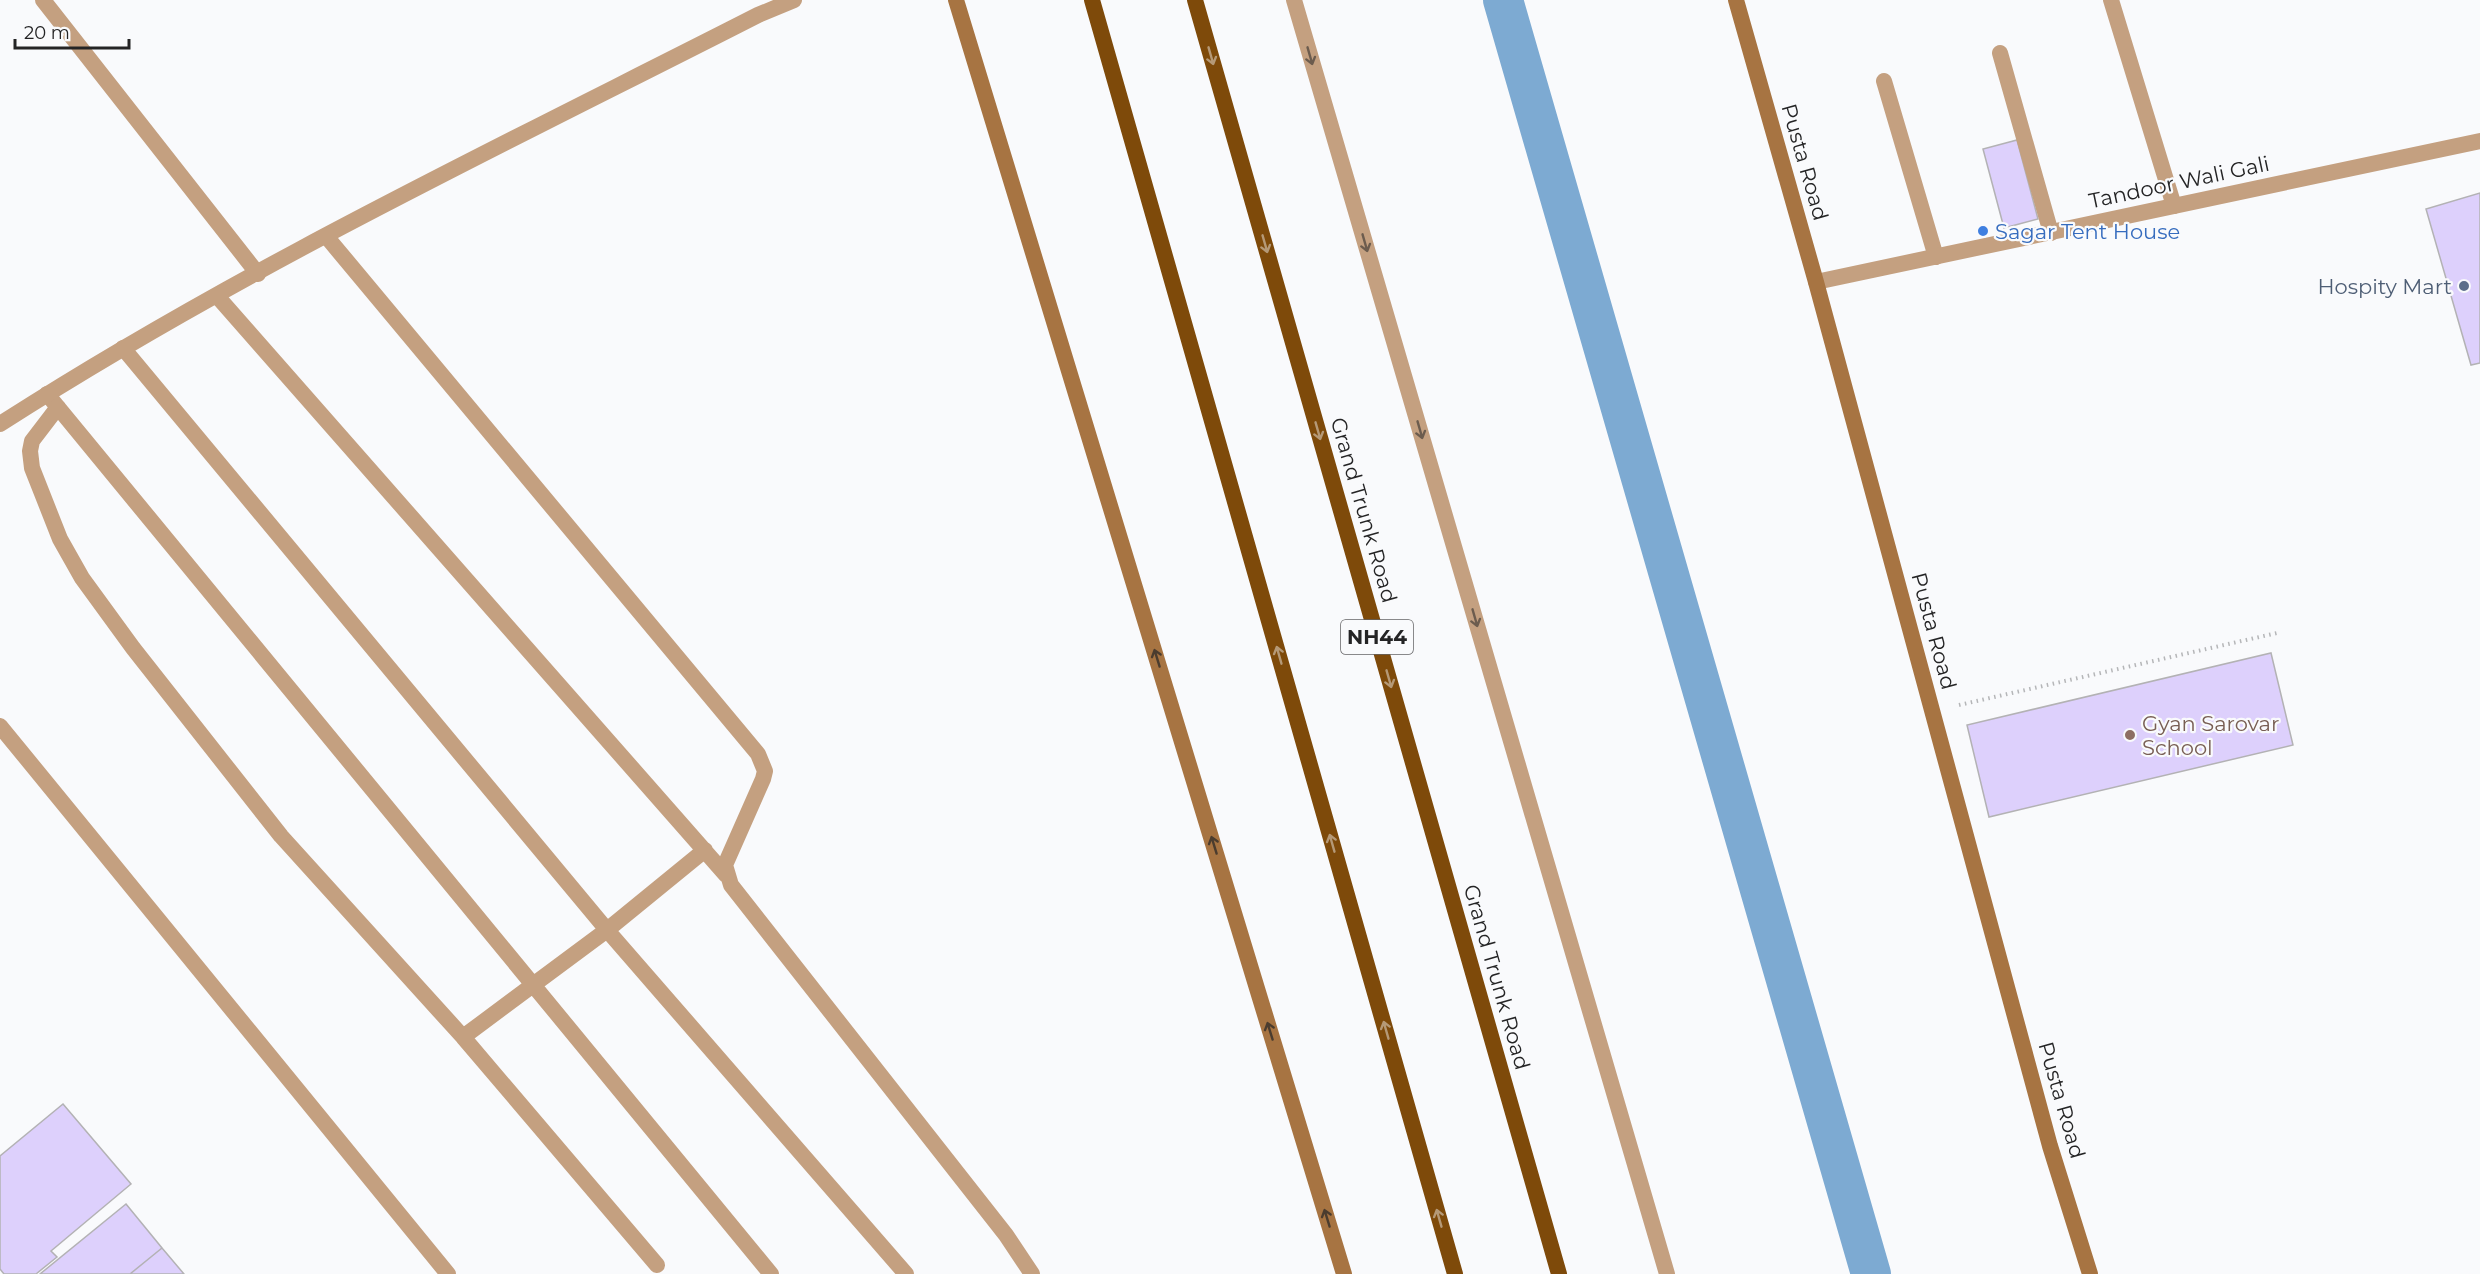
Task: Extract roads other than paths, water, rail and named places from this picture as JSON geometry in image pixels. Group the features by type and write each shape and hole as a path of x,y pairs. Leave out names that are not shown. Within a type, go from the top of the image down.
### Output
{"highway":[{"path":"1092,0 1455,1274"},
{"name":"Grand Trunk Road","path":"1195,0 1559,1274"}],"main road":[{"path":"956,0 1344,1274"},
{"name":"Pusta Road","path":"1736,0 1816,282 2050,1146 2090,1274"}],"street":[{"path":"43,0 258,274"},
{"path":"0,424 123,348 326,236 748,20 794,0"},
{"path":"1294,0 1667,1274"},
{"path":"2111,0 2174,206"},
{"path":"2000,53 2051,233"},
{"path":"1884,81 1936,257"},
{"name":"Tandoor Wali Gali","path":"1816,282 2480,141"},
{"path":"326,236 758,754 765,771 764,779 725,865 726,875"},
{"path":"217,296 726,875 738,895 1006,1235 1032,1274"},
{"path":"123,348 607,930 906,1274"},
{"path":"46,394 771,1274"},
{"path":"58,407 36,434 30,452 31,460 52,518 82,578 133,648 281,836 463,1037 657,1265"},
{"path":"0,726 448,1274"},
{"path":"463,1037 607,930 705,850"}],"waterway":[{"path":"1503,0 1871,1274"}],"place":[{"name":"Sagar Tent House","path":"1983,231"},
{"name":"Hospity Mart","path":"2464,286"},
{"name":"Gyan Sarovar School","path":"2130,735"}]}
